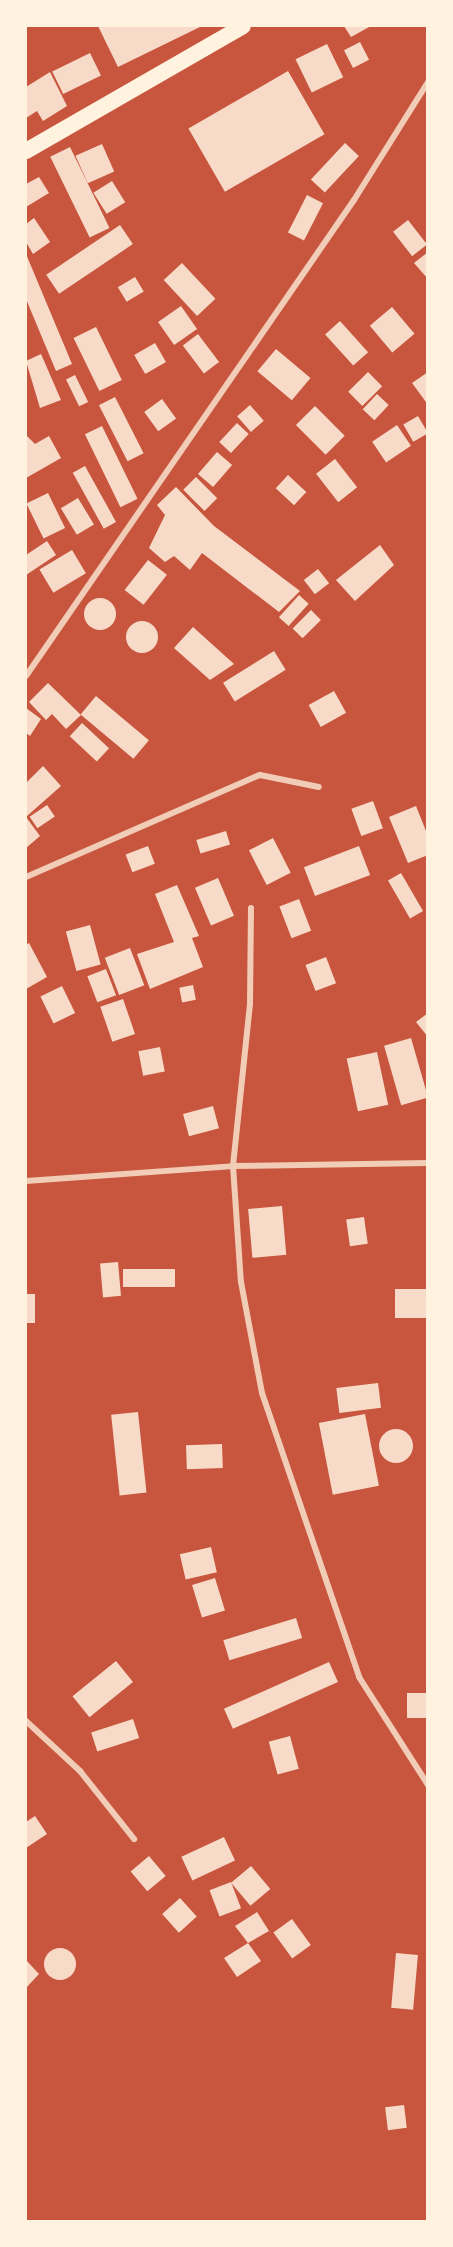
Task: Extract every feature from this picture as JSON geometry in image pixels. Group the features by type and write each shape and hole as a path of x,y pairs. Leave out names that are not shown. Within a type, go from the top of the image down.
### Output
{"highway":[{"path":"26,151 243,26"}],"street":[{"path":"26,676 354,200 428,82"},
{"path":"26,877 260,775 319,787"},
{"path":"250,908 250,1004 233,1166 241,1282 262,1393 359,1677 428,1785"},
{"path":"26,1181 233,1166 428,1163"},
{"path":"26,1720 80,1771 134,1839"}],"building":[{"path":"98,26 202,26 118,67"},
{"path":"344,26 371,26 351,37"},
{"path":"360,42 369,60 353,68 344,50"},
{"path":"327,44 343,77 312,93 296,59"},
{"path":"90,53 101,75 63,94 52,71"},
{"path":"288,71 324,134 225,192 188,129"},
{"path":"50,72 67,106 43,121 37,111 26,118 26,87"},
{"path":"345,143 359,156 325,193 311,180"},
{"path":"102,144 114,171 88,183 76,156"},
{"path":"70,147 109,228 90,238 50,157"},
{"path":"39,177 49,193 26,207 26,184"},
{"path":"112,181 125,202 107,214 93,193"},
{"path":"307,195 323,203 304,241 288,232"},
{"path":"34,218 50,242 33,254 26,242 26,224"},
{"path":"408,220 427,244 412,256 393,232"},
{"path":"120,225 133,244 59,294 46,275"},
{"path":"428,252 428,279 414,263"},
{"path":"26,254 72,364 56,371 26,299"},
{"path":"182,263 215,299 197,316 164,280"},
{"path":"135,277 144,292 127,302 118,287"},
{"path":"181,306 197,329 174,345 158,322"},
{"path":"392,307 414,334 392,352 370,326"},
{"path":"340,321 368,352 353,366 325,334"},
{"path":"96,327 122,380 99,391 74,338"},
{"path":"198,334 219,362 204,373 183,345"},
{"path":"155,343 166,362 145,374 134,355"},
{"path":"276,349 310,378 292,400 257,371"},
{"path":"41,354 61,400 40,408 26,361"},
{"path":"368,372 382,386 362,406 348,392"},
{"path":"428,372 428,401 426,402 412,383"},
{"path":"75,375 88,402 79,406 66,379"},
{"path":"377,394 389,405 374,420 363,409"},
{"path":"115,397 144,453 128,461 99,405"},
{"path":"162,399 176,418 158,431 144,412"},
{"path":"250,405 264,421 251,432 237,416"},
{"path":"315,406 345,436 326,455 296,425"},
{"path":"418,416 428,433 413,442 403,424"},
{"path":"237,423 249,434 231,453 219,442"},
{"path":"397,425 411,446 386,463 372,442"},
{"path":"102,426 138,499 120,507 85,434"},
{"path":"27,436 35,444 49,436 61,458 26,478"},
{"path":"217,452 232,465 213,487 198,474"},
{"path":"335,459 357,487 338,502 316,474"},
{"path":"85,466 116,522 104,529 73,473"},
{"path":"288,475 306,492 294,505 276,488"},
{"path":"196,477 217,498 204,511 183,490"},
{"path":"176,487 214,526 300,591 279,612 202,553 190,570 174,556 165,562 149,548 165,515 157,505"},
{"path":"48,493 65,528 44,539 26,504"},
{"path":"78,498 94,525 77,535 61,508"},
{"path":"47,541 56,555 26,575 26,555"},
{"path":"380,545 394,565 355,601 336,580"},
{"path":"72,550 86,573 53,593 39,570"},
{"path":"148,560 167,575 144,605 125,590"},
{"path":"318,569 329,583 315,594 304,580"},
{"path":"299,595 309,604 289,626 279,617"},
{"path":"100,598 111,603 116,614 111,625 100,630 89,625 84,614 89,603"},
{"path":"311,610 321,620 303,638 293,628"},
{"path":"142,621 153,626 158,637 153,648 142,653 131,648 126,637 131,626"},
{"path":"193,627 234,664 210,680 174,648"},
{"path":"274,651 286,670 235,701 223,683"},
{"path":"48,683 81,715 66,729 52,714 46,720 29,702"},
{"path":"334,691 346,713 321,727 309,705"},
{"path":"96,696 149,740 133,759 81,714"},
{"path":"26,708 41,719 30,736 26,733"},
{"path":"82,723 109,748 97,761 70,736"},
{"path":"43,766 61,786 27,816 26,783"},
{"path":"373,801 383,828 361,836 351,809"},
{"path":"47,805 55,817 37,828 30,817"},
{"path":"416,806 428,836 428,855 408,863 389,817"},
{"path":"26,817 40,836 26,848"},
{"path":"226,831 230,844 200,853 196,840"},
{"path":"273,838 291,873 267,885 249,850"},
{"path":"148,846 155,864 132,872 126,855"},
{"path":"359,846 370,875 315,896 304,867"},
{"path":"401,873 423,911 410,919 388,880"},
{"path":"218,878 234,916 211,926 195,888"},
{"path":"177,885 199,936 192,938 203,967 150,989 137,954 174,942 155,894"},
{"path":"299,899 311,931 292,938 279,907"},
{"path":"90,925 101,965 76,971 66,931"},
{"path":"29,943 47,977 26,989 26,945"},
{"path":"130,948 144,985 119,995 105,958"},
{"path":"326,957 336,983 315,991 305,965"},
{"path":"106,969 116,995 97,1002 87,976"},
{"path":"193,985 196,1000 182,1002 179,988"},
{"path":"62,986 75,1013 54,1023 40,997"},
{"path":"123,999 135,1034 112,1042 100,1007"},
{"path":"428,1013 428,1037 416,1022"},
{"path":"411,1038 428,1098 401,1105 384,1046"},
{"path":"160,1047 165,1072 143,1076 138,1051"},
{"path":"377,1052 388,1105 358,1111 347,1058"},
{"path":"213,1106 219,1128 189,1136 183,1114"},
{"path":"282,1206 286,1255 252,1258 248,1209"},
{"path":"364,1217 368,1244 350,1246 346,1220"},
{"path":"118,1262 121,1296 103,1297 100,1264"},
{"path":"123,1269 175,1269 175,1287 123,1287"},
{"path":"395,1289 428,1289 428,1318 395,1318"},
{"path":"26,1294 35,1294 35,1323 26,1323"},
{"path":"378,1383 381,1408 339,1413 336,1388"},
{"path":"138,1412 146,1493 120,1495 111,1415"},
{"path":"365,1414 379,1486 333,1495 319,1423"},
{"path":"396,1429 408,1434 413,1446 408,1458 396,1463 384,1458 379,1446 384,1434"},
{"path":"222,1444 223,1468 187,1469 186,1445"},
{"path":"211,1547 217,1572 186,1580 180,1554"},
{"path":"215,1578 225,1611 202,1618 192,1585"},
{"path":"296,1618 302,1638 229,1660 223,1640"},
{"path":"116,1661 133,1682 89,1717 72,1696"},
{"path":"329,1662 338,1682 233,1729 224,1709"},
{"path":"407,1693 428,1693 428,1718 407,1718"},
{"path":"133,1719 139,1738 97,1752 91,1733"},
{"path":"290,1736 299,1769 278,1775 269,1742"},
{"path":"35,1816 47,1834 26,1848 26,1822"},
{"path":"224,1837 235,1861 192,1880 181,1857"},
{"path":"149,1856 166,1876 147,1891 131,1871"},
{"path":"251,1866 270,1889 250,1906 231,1883"},
{"path":"231,1882 241,1908 220,1916 210,1890"},
{"path":"180,1898 197,1917 179,1933 162,1914"},
{"path":"257,1912 269,1931 248,1943 235,1926"},
{"path":"292,1919 311,1945 292,1958 273,1933"},
{"path":"248,1943 261,1961 237,1977 224,1958"},
{"path":"60,1948 71,1953 76,1964 71,1975 60,1980 49,1975 44,1964 49,1953"},
{"path":"396,1953 418,1955 413,2010 391,2008"},
{"path":"26,1960 39,1974 26,1988"},
{"path":"404,2105 407,2128 388,2130 385,2107"}]}
